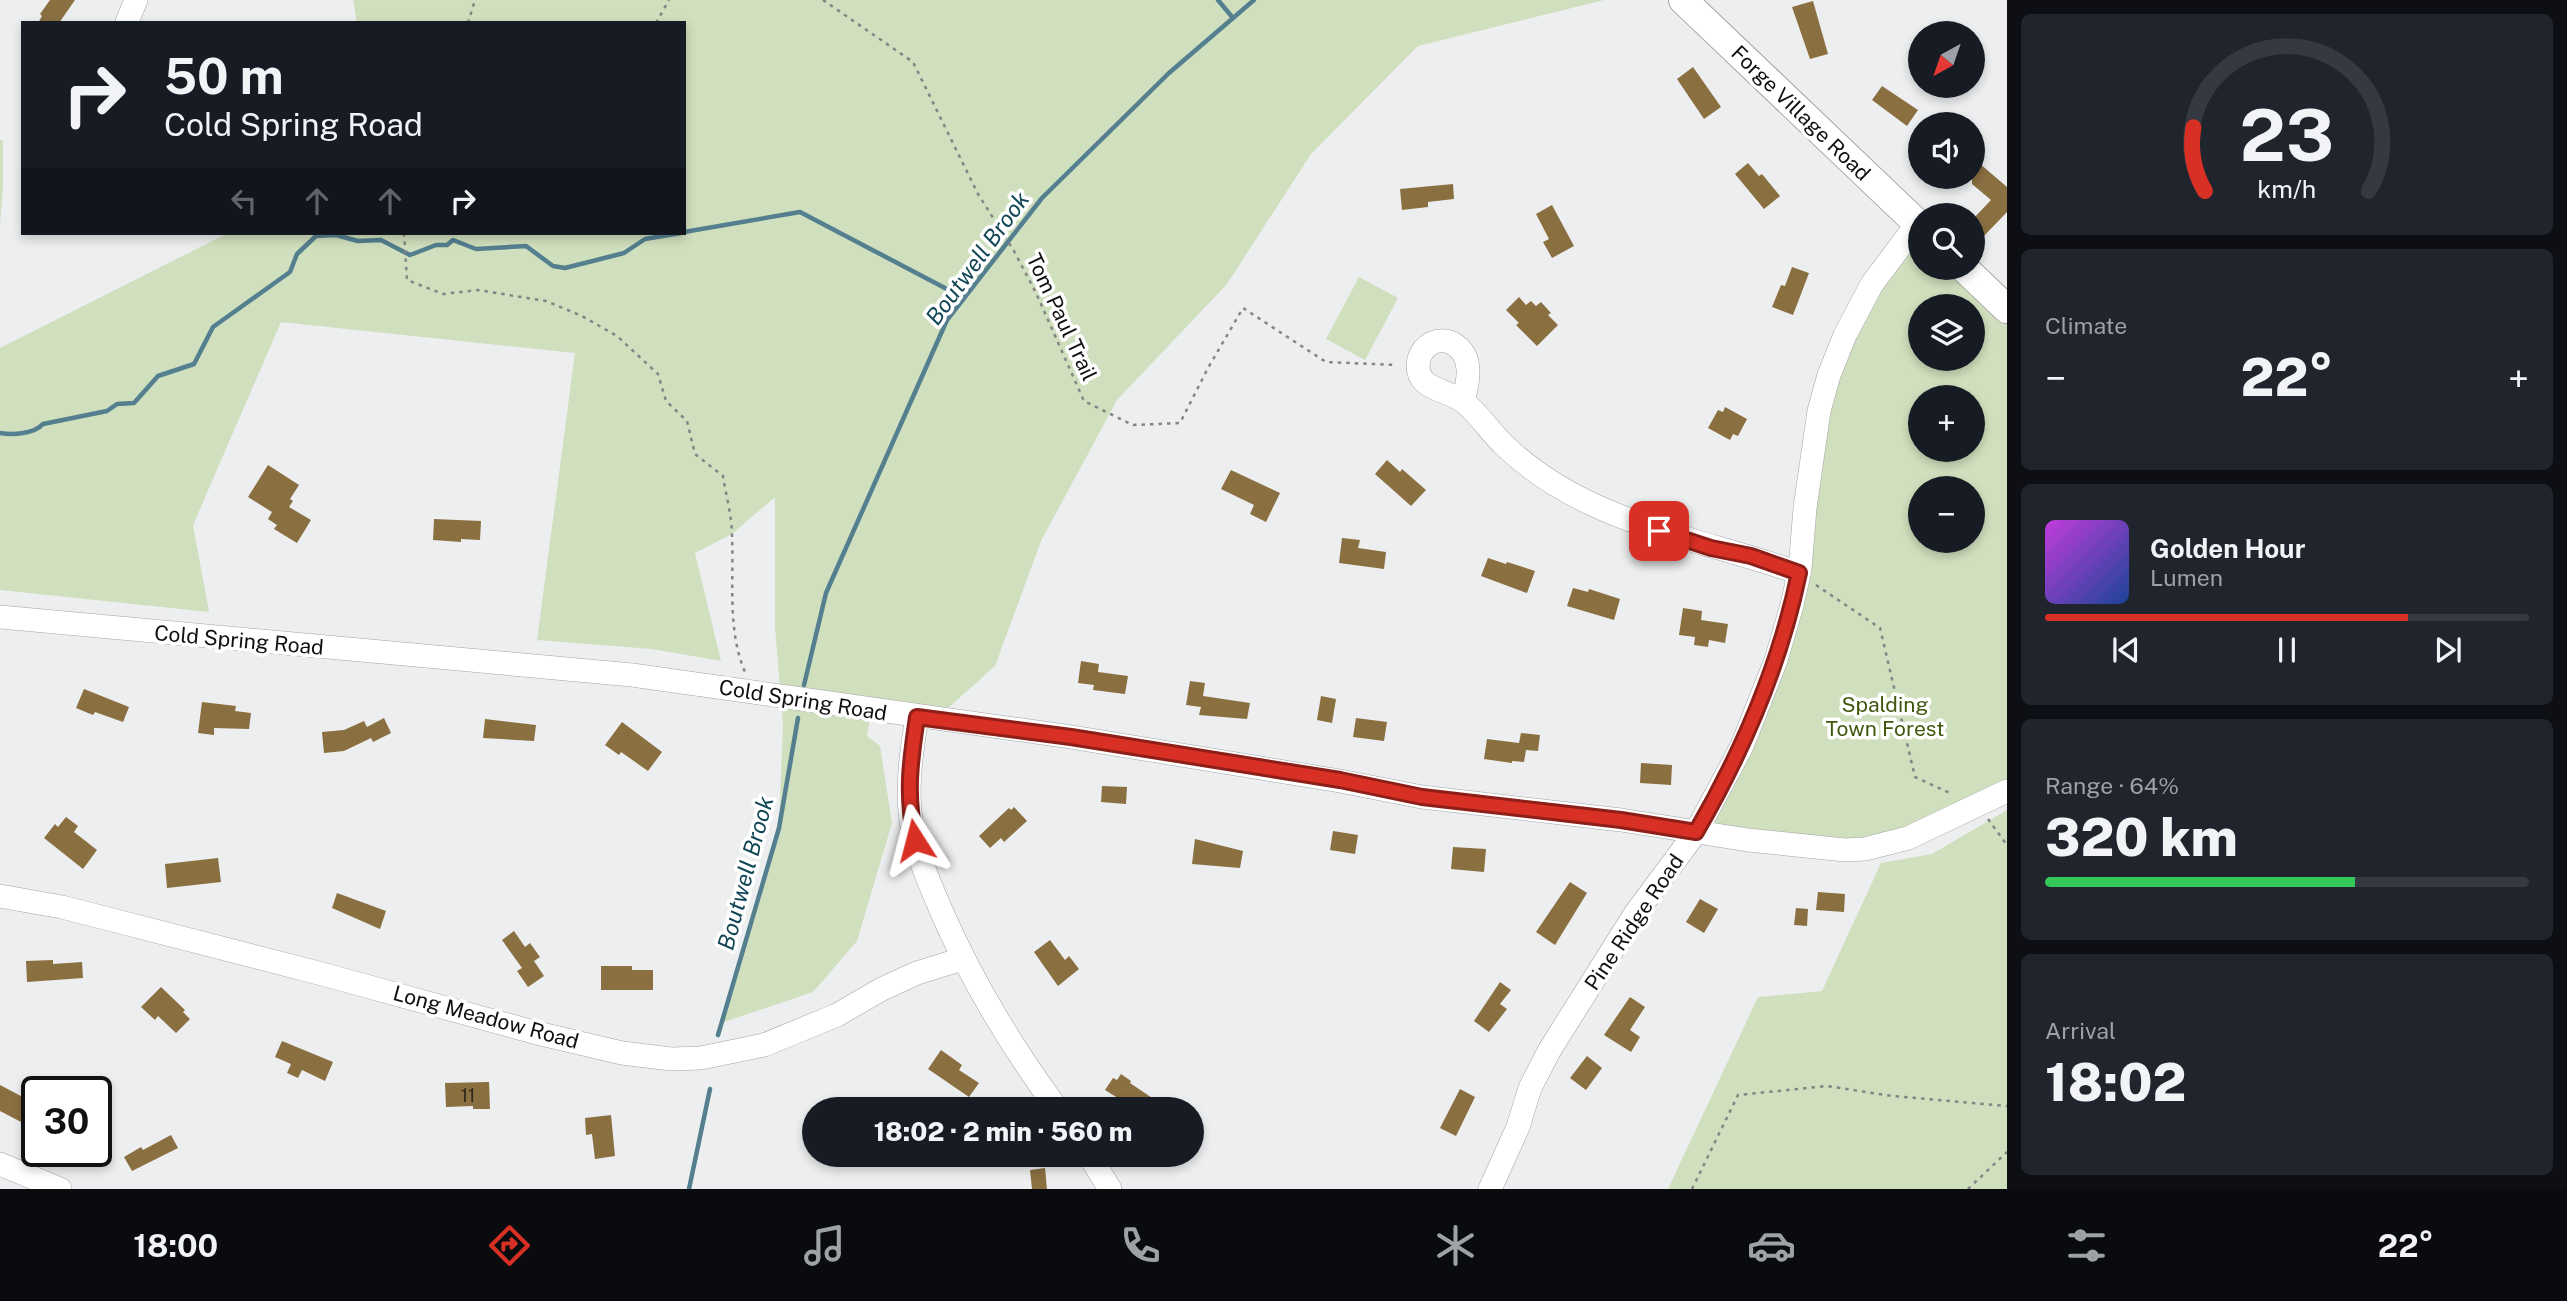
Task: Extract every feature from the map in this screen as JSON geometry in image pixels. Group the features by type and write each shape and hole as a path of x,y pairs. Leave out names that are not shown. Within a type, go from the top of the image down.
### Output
{"main road":[{"name":"Forge Village Road","path":"1683,0 1908,215"},
{"path":"1977,280 2007,309"}],"street":[{"path":"126,21 136,0"},
{"name":"Pine Ridge Road","path":"1490,1189 1518,1127 1530,1088 1549,1051 1635,914 1696,832 1720,791 1762,696 1792,605 1799,573 1819,411 1829,374 1845,334 1872,284 1908,238"},
{"path":"1463,400 1519,459 1579,498 1609,513 1677,538 1751,556 1799,573"},
{"name":"Cold Spring Road","path":"0,617 632,675 1071,737 1340,780 1422,797 1608,818 1748,840 1845,850 1865,849 1908,838 2007,791"},
{"path":"917,717 908,780 910,814 927,879 962,959 1007,1036 1049,1097"},
{"name":"Long Meadow Road","path":"0,896 62,907 537,1033 622,1053 671,1059 701,1058 764,1045 837,1015 917,973 962,959"},
{"path":"0,1164 60,1189"},
{"path":"1096,1167 1110,1189"}],"path":[{"path":"469,21 475,0"},
{"path":"657,21 669,0"},
{"name":"Tom Paul Trail","path":"823,0 913,62 978,194 1014,251 1036,293 1084,401 1133,425 1180,423 1243,308 1326,362 1396,365"},
{"path":"404,235 407,280 443,294 478,290 546,301 582,316 617,336 658,374 666,401 687,421 695,454 723,476 732,534 737,653 752,691"},
{"path":"1799,573 1880,628 1915,777 1976,806 2007,845"},
{"path":"1692,1189 1738,1095 1827,1086 1892,1096 2007,1106"},
{"path":"1968,1189 2007,1152"}],"green space":[{"path":"353,0 1604,0 1418,46 1311,154 1227,284 1117,400 1041,541 995,666 947,709 873,699 867,736 880,746 892,823 857,941 813,992 721,1023 779,828 783,724 775,627 775,497 732,534 695,553 721,661 652,649 537,640 575,353 281,322 193,525 209,612 0,590 0,348 224,235 686,235 686,21 357,21"},
{"path":"0,140 3,141 3,187 0,225"},
{"name":"Spalding Town Forest","path":"1908,246 1908,280 1977,280 2007,309 2007,804 1908,838 1845,850 1696,832 1763,696 1829,375"},
{"path":"1359,277 1398,298 1365,360 1326,339"},
{"path":"2007,810 2007,1189 1668,1189 1758,997 1822,991 1881,863 1932,854"}],"building":[{"path":"50,0 75,0 60,21 39,21 42,16 40,14"},
{"path":"1813,1 1828,54 1810,59 1792,7"},
{"path":"1693,67 1721,107 1704,119 1677,79"},
{"path":"1882,86 1918,110 1908,112 1907,126 1872,100"},
{"path":"1748,163 1759,176 1762,174 1780,196 1764,209 1735,174"},
{"path":"1985,168 2007,187 2007,212 1985,235 1985,206 1991,200 1978,189 1985,189"},
{"path":"1453,184 1454,199 1428,202 1428,207 1402,210 1400,189"},
{"path":"1552,205 1574,246 1552,258 1543,242 1549,239 1536,214"},
{"path":"1792,267 1809,273 1793,315 1772,307 1781,285 1785,286"},
{"path":"1519,297 1526,305 1531,301 1536,306 1541,302 1558,325 1537,346 1516,325 1519,323 1506,310"},
{"path":"1725,407 1747,419 1738,436 1733,434 1730,440 1708,428 1718,410 1723,412"},
{"path":"1387,460 1426,490 1411,506 1375,474"},
{"path":"268,465 299,485 290,499 293,501 289,507 311,520 297,543 274,529 277,525 268,519 272,512 248,497"},
{"path":"1231,470 1280,493 1266,522 1250,514 1254,505 1221,489"},
{"path":"434,519 481,521 480,540 433,540"},
{"path":"1342,538 1360,540 1358,548 1386,552 1384,569 1339,563"},
{"path":"1488,558 1535,571 1527,593 1481,576"},
{"path":"1573,588 1588,592 1589,589 1620,599 1614,620 1567,606"},
{"path":"1683,608 1702,611 1701,620 1728,624 1725,643 1709,640 1708,647 1694,645 1695,637 1679,635"},
{"path":"1081,661 1099,664 1098,672 1128,676 1125,694 1093,690 1094,685 1078,683"},
{"path":"1190,681 1205,683 1203,696 1250,703 1247,719 1199,715 1201,707 1186,705"},
{"path":"84,689 129,707 123,722 76,708"},
{"path":"1321,696 1336,699 1332,723 1317,720"},
{"path":"202,702 236,706 235,711 251,713 249,729 214,728 214,735 198,733"},
{"path":"384,718 391,733 373,742 371,738 344,751 324,753 322,732 344,730 364,721 367,727"},
{"path":"1356,718 1387,722 1384,741 1353,737"},
{"path":"485,719 536,725 534,741 483,738"},
{"path":"622,722 662,752 648,771 621,752 619,755 605,745"},
{"path":"1521,733 1540,735 1538,751 1526,750 1524,762 1484,759 1487,739 1519,743"},
{"path":"1641,763 1672,765 1671,785 1640,783"},
{"path":"1102,786 1127,787 1126,804 1101,802"},
{"path":"1014,807 1027,821 1004,842 1001,838 990,848 979,836 1009,808 1011,810"},
{"path":"66,817 78,826 74,832 97,850 83,869 44,838 55,824 58,827"},
{"path":"1333,831 1358,835 1355,854 1330,850"},
{"path":"1195,839 1243,851 1240,868 1192,864"},
{"path":"1453,847 1486,849 1484,872 1451,869"},
{"path":"218,858 221,882 167,888 165,864"},
{"path":"1570,882 1587,893 1555,945 1536,932"},
{"path":"1818,892 1845,894 1844,912 1816,910"},
{"path":"337,893 386,911 380,929 332,908"},
{"path":"1700,899 1718,909 1704,933 1686,922"},
{"path":"1796,908 1808,909 1807,926 1794,925"},
{"path":"514,931 525,947 530,943 540,957 534,961 544,976 528,987 517,971 522,968 502,940"},
{"path":"1050,940 1065,960 1069,956 1079,969 1058,986 1034,952"},
{"path":"53,960 53,964 82,962 83,978 27,982 26,961"},
{"path":"601,966 632,966 632,970 653,970 653,990 601,990"},
{"path":"1500,982 1511,990 1500,1004 1507,1009 1489,1032 1474,1021"},
{"path":"161,987 185,1010 183,1012 190,1019 176,1033 158,1016 155,1020 141,1007"},
{"path":"1630,997 1645,1007 1630,1030 1640,1037 1631,1052 1604,1035"},
{"path":"282,1041 333,1062 325,1081 302,1070 298,1078 287,1073 291,1064 275,1057"},
{"path":"941,1050 962,1065 959,1070 979,1083 969,1097 928,1069"},
{"path":"1587,1056 1602,1068 1586,1090 1570,1078"},
{"path":"1121,1074 1151,1097 1116,1097 1105,1090 1113,1078 1117,1080"},
{"path":"489,1082 490,1109 473,1109 473,1106 446,1107 445,1083"},
{"path":"0,1085 21,1096 21,1122 0,1111"},
{"path":"1460,1089 1475,1097 1456,1136 1440,1128"},
{"path":"611,1115 615,1156 595,1159 592,1134 586,1135 585,1118"},
{"path":"171,1135 178,1148 132,1171 124,1157"},
{"path":"1045,1168 1047,1189 1032,1189 1030,1170"}],"waterway":[{"path":"1218,0 1233,18"},
{"name":"Boutwell Brook","path":"804,685 826,593 947,320 1042,198 1169,73 1254,0"},
{"path":"686,232 800,212 964,298"},
{"path":"0,433 29,432 43,424 107,411 117,404 134,403 158,376 194,364 213,327 290,272 297,254 316,236 336,235"},
{"path":"336,235 358,241 381,240 410,255 436,245 447,245 453,240 476,249 526,246 553,266 565,268 624,253 645,239 669,235"},
{"name":"Boutwell Brook","path":"718,1035 779,828 798,718"},
{"name":"Boutwell Brook","path":"689,1189 710,1089"}],"route":[{"path":"915,840 908,780 917,717 1071,737 1340,780 1422,797 1621,820 1696,832 1742,746 1762,696 1776,660 1799,573 1751,556 1711,548 1659,531"}]}
